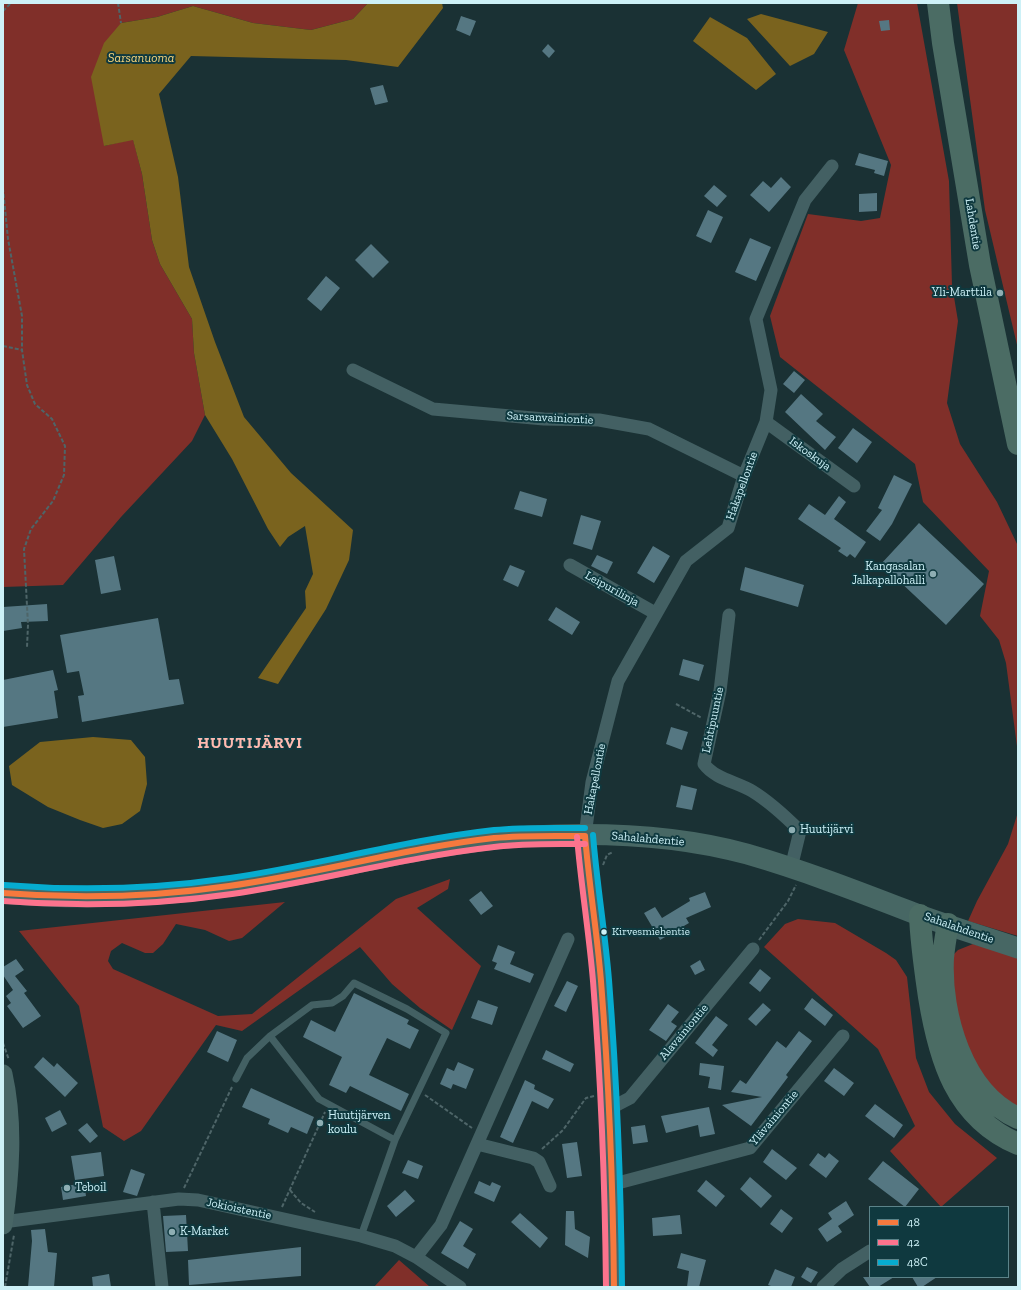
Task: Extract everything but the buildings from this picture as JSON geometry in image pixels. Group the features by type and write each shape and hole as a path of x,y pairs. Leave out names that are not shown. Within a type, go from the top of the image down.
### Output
{"highway":[{"name":"Lahdentie","path":"938,3 943,43 980,265 1018,444"},
{"path":"920,915 921,942 934,1028 945,1066 961,1098 977,1117 1001,1136 1018,1144"},
{"path":"948,924 943,958 944,981 951,1021 963,1061 978,1086 986,1095 999,1106 1018,1118"}],"main road":[{"name":"Sahalahdentie","path":"3,893 40,896 85,896 190,891 262,881 483,840 532,836 622,835 666,839 745,854 797,870 920,915 1018,948"}],"street":[{"name":"Hakapellontie","path":"585,836 592,782 618,681 655,613 686,561 728,528 744,476 766,422 770,390 756,318 804,200 832,166"},
{"name":"Sarsanvainiontie","path":"353,370 433,409 544,419 599,420 649,429 744,476"},
{"name":"Iskoskuja","path":"766,422 854,486"},
{"name":"Leipurilinja","path":"570,566 655,613"},
{"name":"Lehtipuuntie","path":"729,615 720,691 704,764 717,775 752,790 776,808 800,831 797,870"},
{"path":"585,836 599,965 609,1101 614,1184 614,1287"},
{"path":"416,1257 441,1225 568,939"},
{"name":"Alavainiontie","path":"609,1101 630,1098 753,948"},
{"name":"Ylävainiontie","path":"614,1184 750,1148 843,1036"},
{"path":"3,1074 9,1098 10,1134 3,1225"},
{"path":"479,1139 533,1158 539,1162 550,1186"},
{"name":"Jokioistentie","path":"3,1222 178,1199 198,1200 361,1236 394,1246 416,1257 460,1287"},
{"path":"153,1202 162,1287"},
{"path":"823,1287 842,1269 869,1252"}],"lane":[{"path":"236,1079 247,1058 270,1036 312,1005 332,1003 354,983 406,1009 446,1033 395,1140 361,1236"},
{"path":"270,1036 319,1099 395,1140"}],"path":[{"path":"3,12 11,3"},
{"path":"118,3 120,23"},
{"path":"3,188 8,239 22,316 22,350 26,385 35,404 52,419 65,446 64,474 53,501 31,529 24,549 28,625 27,647"},
{"path":"3,346 22,350"},
{"path":"676,704 712,723"},
{"path":"753,948 788,901 797,870"},
{"path":"178,1199 236,1079"},
{"path":"419,1091 479,1139"},
{"path":"533,1158 563,1130 586,1098 609,1101"},
{"path":"277,1217 328,1105"},
{"path":"290,1190 301,1204 317,1213"}],"shaded area":[{"path":"3,3 368,3 353,19 311,30 253,23 193,6 157,17 121,23 104,146 133,139 142,174 152,240 160,264 192,319 194,353 205,415 192,441 121,517 63,585 3,587"},
{"path":"858,3 917,3 949,181 952,285 958,321 947,403 960,444 997,502 1018,546 1018,754 1006,663 999,640 980,616 989,571 923,502 915,464 780,357 770,316 808,214 861,221 880,218 891,165 844,50"},
{"path":"957,3 1018,3 1018,349 985,210"},
{"path":"1018,812 1018,936 968,921 977,901 1008,844"},
{"path":"450,879 448,889 417,908 481,966 452,1030 420,1008 392,984 360,947 242,1031 216,1025 141,1131 124,1141 103,1127 79,1006 19,931 285,902 242,938 229,941 205,930 176,924 163,944 153,953 145,953 122,943 111,951 108,961 113,969 218,1016 252,1014 396,899"},
{"path":"798,919 835,923 896,960 907,977 916,1058 929,1092 955,1124 997,1158 942,1206 940,1206 890,1151 915,1126 878,1049 764,947 785,924"},
{"path":"973,944 1018,956 1018,1112 986,1087 954,1017 952,956 958,950"},
{"path":"399,1260 430,1287 374,1287"}],"water":[{"name":"Sarsanuoma","path":"368,3 442,3 443,8 398,67 346,60 191,56 159,94 178,177 189,267 215,342 244,417 291,473 353,530 349,560 326,609 278,684 258,678 306,608 305,591 313,574 305,526 288,537 280,547 268,529 232,459 205,415 194,353 192,319 160,264 152,240 142,174 133,140 104,146 91,77 104,43 121,23 157,17 193,6 253,23 311,30 353,19"},
{"path":"761,14 828,32 814,54 790,66 747,19"},
{"path":"710,17 747,38 776,74 756,90 693,41"},
{"path":"93,737 131,740 145,757 147,784 140,811 122,824 103,828 80,820 48,807 12,785 9,766 40,742"}],"transit line":[{"name":"48C","path":"4,885 60,888 117,888 174,885 263,873 461,834 517,828 585,828"},
{"name":"48C","path":"593,835 612,1018 621,1210 622,1287"},
{"name":"48","path":"3,893 60,896 116,896 173,893 262,881 461,842 517,836 585,836"},
{"name":"48","path":"585,836 604,1019 613,1210 614,1287"},
{"name":"42","path":"577,837 596,1019 605,1210 606,1287"},
{"name":"42","path":"3,901 61,904 118,904 175,901 265,889 461,851 517,845 585,844"}],"place":[{"name":"Yli-Marttila","path":"1000,293"},
{"name":"Kangasalan Jalkapallohalli","path":"933,574"},
{"name":"Huutijärvi","path":"792,830"},
{"name":"Kirvesmiehentie","path":"604,932"},
{"name":"Huutijärven koulu","path":"320,1123"},
{"name":"Teboil","path":"67,1188"},
{"name":"K-Market","path":"172,1232"}],"district":[{"name":"HUUTIJÄRVI","path":"250,743"}]}
